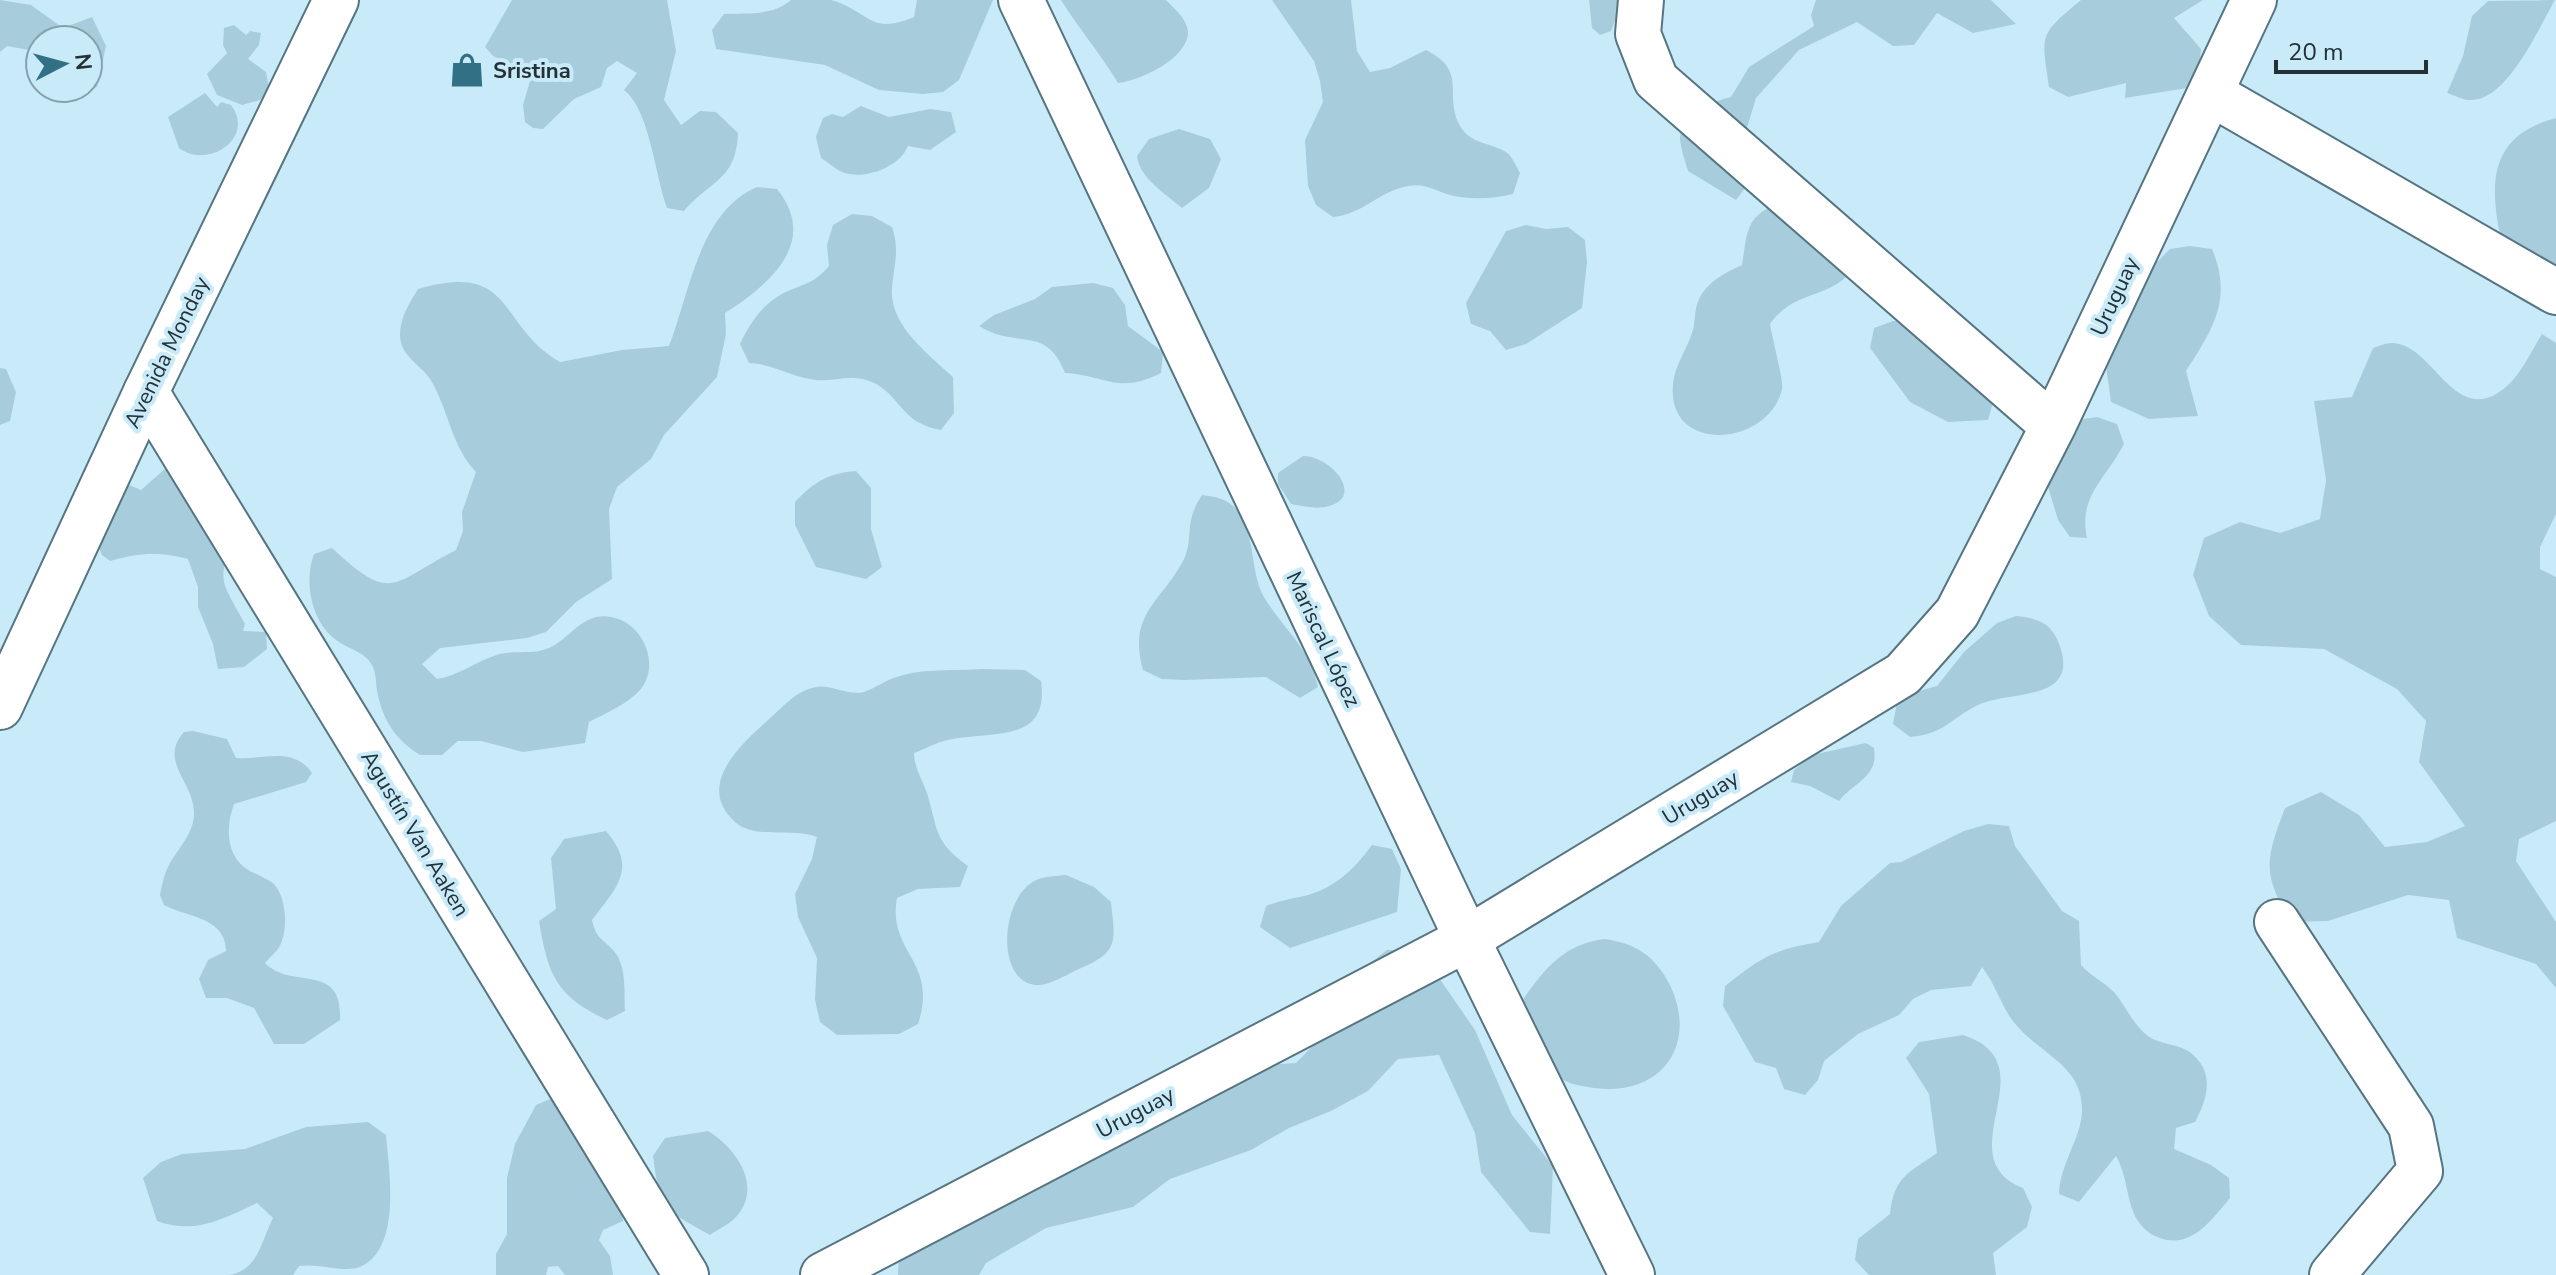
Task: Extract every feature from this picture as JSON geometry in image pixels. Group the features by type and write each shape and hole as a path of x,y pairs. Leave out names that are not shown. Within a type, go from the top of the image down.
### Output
{"street":[{"name":"Avenida Monday","path":"0,707 146,392 336,0"},
{"name":"Mariscal López","path":"1021,0 1467,939 1632,1275"},
{"path":"1641,0 1638,34 1656,80 2053,426"},
{"name":"Uruguay","path":"823,1275 1467,939 1903,674 1957,613 2053,426 2254,0"},
{"path":"2210,93 2556,292"},
{"name":"Agustín Van Aaken","path":"146,392 686,1275"},
{"path":"2277,922 2411,1126 2420,1171 2332,1275"}],"shaded area":[{"path":"0,0 31,5 57,24 24,24 24,49 7,46 0,52"},
{"path":"512,0 667,0 676,51 664,100 681,125 700,111 716,112 738,133 733,161 721,178 684,211 667,208 646,128 640,112 624,90 637,73 617,61 607,68 601,87 574,99 543,129 533,128 525,122 523,105 532,74 493,56 485,47"},
{"path":"791,0 831,0 870,20 888,24 914,17 917,0 993,0 959,80 943,92 923,94 879,90 825,65 716,49 712,30 724,14 768,11"},
{"path":"1061,0 1166,0 1185,23 1188,32 1186,42 1161,67 1118,83"},
{"path":"1272,0 1351,0 1357,51 1370,72 1390,68 1426,50 1439,58 1451,74 1455,113 1463,131 1506,152 1520,173 1513,194 1465,198 1414,185 1388,193 1344,215 1333,217 1316,205 1308,186 1305,140 1323,102 1320,81 1314,61"},
{"path":"1589,0 1623,0 1611,31 1600,35 1592,28"},
{"path":"1816,0 1991,0 2016,24 1973,33 1937,13 1914,45 1893,46 1857,22 1799,50 1756,98 1744,138 1754,176 1736,200 1688,171 1681,131 1698,111 1731,97 1749,67 1814,26 1811,15"},
{"path":"2081,0 2203,0 2174,18 2201,49 2199,71 2187,88 2125,98 2126,83 2068,97 2049,87 2046,36 2057,21"},
{"path":"2555,0 2521,60 2497,88 2485,97 2471,100 2447,93 2463,56 2472,16 2488,1"},
{"path":"92,17 95,24 74,24"},
{"path":"234,25 246,35 250,31 261,33 259,45 248,59 266,72 269,88 260,100 242,105 217,95 207,74 227,53 223,45 224,28"},
{"path":"205,93 217,107 221,102 231,105 238,129 233,139 215,153 191,154 179,148 168,117"},
{"path":"861,106 889,117 930,109 951,112 956,132 930,150 908,146 897,160 880,170 860,175 842,172 821,158 816,137 823,118 832,114 843,117"},
{"path":"2556,118 2556,267 2502,244 2495,183 2505,150 2517,137 2533,126"},
{"path":"1179,129 1210,139 1221,159 1209,188 1182,208 1148,178 1137,156 1149,139"},
{"path":"757,187 777,189 789,208 793,227 791,244 772,275 725,313 726,334 717,377 664,435 651,459 617,487 609,509 612,579 576,602 546,632 527,638 440,648 422,664 437,679 445,677 501,654 546,649 586,621 602,616 622,620 639,635 648,656 647,679 641,689 623,704 589,722 585,743 523,752 481,741 458,741 442,755 420,755 397,736 387,720 370,662 339,642 322,625 312,602 309,578 314,554 332,548 368,577 392,583 456,550 463,531 462,512 476,472 455,439 430,379 402,346 401,323 414,295 418,289 450,283 473,283 489,290 540,347 560,362 622,350 669,346 709,234 737,199"},
{"path":"1785,201 1856,266 1836,285 1790,305 1770,324 1782,385 1774,408 1759,422 1740,431 1720,435 1701,432 1685,423 1675,407 1673,384 1693,330 1698,301 1713,282 1742,265 1748,232 1756,217"},
{"path":"852,214 872,216 892,227 896,250 892,288 897,314 912,338 953,377 954,413 941,430 917,421 872,382 856,378 810,379 749,363 740,344 761,310 780,295 812,281 829,266 827,245 833,225"},
{"path":"1526,225 1546,229 1568,227 1585,240 1587,262 1582,308 1526,344 1506,350 1490,331 1471,324 1466,303 1506,231"},
{"path":"2190,246 2212,249 2221,283 2212,327 2186,371 2198,416 2149,419 2111,402 2105,359 2156,263 2170,249"},
{"path":"1093,283 1113,288 1125,305 1128,326 1163,352 1161,373 1133,383 1122,383 1065,373 1049,348 1040,343 1006,337 979,326 994,315 1035,299 1052,287"},
{"path":"1893,321 1914,321 1994,399 1988,420 1948,422 1910,402 1870,348 1874,328"},
{"path":"2542,334 2556,343 2556,514 2540,547 2540,569 2556,577 2556,821 2519,839 2516,861 2556,922 2556,988 2536,964 2457,938 2449,900 2408,895 2328,921 2291,922 2275,891 2270,866 2273,841 2285,808 2321,792 2359,815 2385,847 2427,842 2465,826 2419,762 2426,721 2397,689 2324,649 2241,645 2209,616 2193,575 2204,538 2240,522 2280,533 2320,519 2326,480 2314,401 2352,397 2373,348 2392,343 2407,347 2459,393 2473,399 2489,397 2507,386"},
{"path":"0,368 6,369 16,392 10,421 0,425"},
{"path":"2097,417 2117,424 2124,444 2090,499 2085,523 2087,538 2070,537 2058,520 2045,477 2077,420"},
{"path":"1303,456 1324,462 1340,477 1344,494 1339,501 1320,508 1291,504 1278,484 1278,473"},
{"path":"175,460 237,533 224,571 226,589 245,624 243,631 266,632 267,649 244,667 218,669 213,644 198,607 198,587 188,559 149,554 110,561 102,555 91,529 115,479 141,490"},
{"path":"856,471 871,488 871,529 882,567 866,579 816,567 795,525 795,502 809,489 829,476"},
{"path":"1202,495 1227,502 1235,508 1244,523 1264,597 1302,650 1314,673 1318,687 1300,698 1266,677 1162,679 1143,670 1139,651 1143,621 1184,559 1193,514"},
{"path":"2016,616 2040,622 2050,628 2057,639 2063,660 2061,675 2052,685 1976,706 1931,733 1910,737 1893,724 1897,703 1915,692 1937,686 1964,652 1997,623"},
{"path":"982,669 1025,670 1041,681 1041,702 1036,716 1014,731 948,740 914,753 939,836 949,850 968,866 960,887 918,889 897,898 899,932 922,985 923,1003 918,1024 899,1034 837,1035 820,1022 815,1000 817,958 798,917 795,894 812,859 817,837 753,831 743,827 724,808 719,794 720,781 734,754 745,742 789,701 808,689 822,687 858,693 907,674"},
{"path":"193,731 227,739 236,758 287,757 304,765 312,773 306,782 234,804 229,823 230,842 236,858 250,871 273,883 284,905 282,942 265,963 276,971 325,983 339,1002 340,1020 304,1044 274,1044 254,1008 227,998 206,998 199,979 208,960 226,951 224,940 212,925 164,905 160,895 167,868 193,821 193,802 179,772 175,753 184,732"},
{"path":"1866,743 1874,748 1873,766 1839,801 1810,786 1791,782 1794,770 1812,755"},
{"path":"1988,824 2009,826 2015,846 2062,911 2079,921 2081,965 2114,992 2138,1027 2148,1036 2188,1051 2203,1067 2207,1085 2203,1103 2195,1122 2176,1128 2174,1149 2211,1165 2229,1178 2230,1198 2206,1225 2188,1237 2167,1240 2152,1235 2143,1227 2134,1214 2116,1156 2079,1202 2059,1194 2063,1172 2081,1121 2081,1096 2076,1083 2059,1062 2012,1020 1982,967 1971,986 1931,990 1913,999 1899,1015 1858,1034 1824,1061 1818,1080 1805,1095 1784,1089 1776,1068 1755,1062 1723,1006 1725,986 1768,956 1819,942 1841,906 1890,863 1901,862 1964,831"},
{"path":"606,831 616,844 622,867 616,887 592,920 597,935 621,963 625,1011 607,1020 576,1002 557,982 546,956 539,921 556,909 551,858 564,839"},
{"path":"1372,845 1392,849 1401,869 1397,912 1290,948 1260,927 1266,906 1328,887 1352,868"},
{"path":"1066,875 1094,887 1111,902 1112,944 1102,957 1054,981 1043,985 1025,982 1015,972 1009,957 1009,921 1015,904 1024,890 1036,880"},
{"path":"1604,939 1635,948 1658,966 1670,985 1678,1007 1680,1028 1668,1063 1638,1084 1617,1089 1580,1086 1559,1077 1536,1042 1522,1001 1538,979 1566,952"},
{"path":"1387,950 1408,950 1428,962 1475,1030 1512,1115 1553,1166 1550,1234 1530,1232 1481,1172 1475,1133 1439,1055 1398,1059 1368,1091 1331,1111 1289,1128 1251,1150 1170,1179 1133,1207 1046,1228 986,1263 979,1275 898,1275 899,1247 1245,1066 1296,1063 1339,1019 1370,963"},
{"path":"1963,1035 1988,1049 1999,1067 2000,1088 1993,1155 2001,1173 2023,1188 2032,1207 2027,1227 1993,1253 1996,1275 1869,1275 1855,1260 1858,1239 1890,1214 1895,1191 1904,1177 1937,1153 1929,1094 1906,1058 1919,1042"},
{"path":"555,1097 621,1200 623,1221 603,1230 599,1240 610,1256 613,1275 565,1275 558,1266 548,1267 546,1275 496,1275 496,1254 507,1234 507,1178 515,1144 536,1105"},
{"path":"368,1122 386,1135 390,1207 382,1244 373,1258 360,1267 346,1269 306,1265 299,1266 293,1275 229,1275 239,1272 253,1261 273,1218 257,1203 196,1226 157,1221 143,1178 161,1162 182,1154 245,1149 306,1127"},
{"path":"708,1131 736,1157 747,1180 744,1205 736,1217 710,1235 666,1207 653,1156 665,1138"}],"place":[{"name":"Sristina","path":"467,70"}]}
